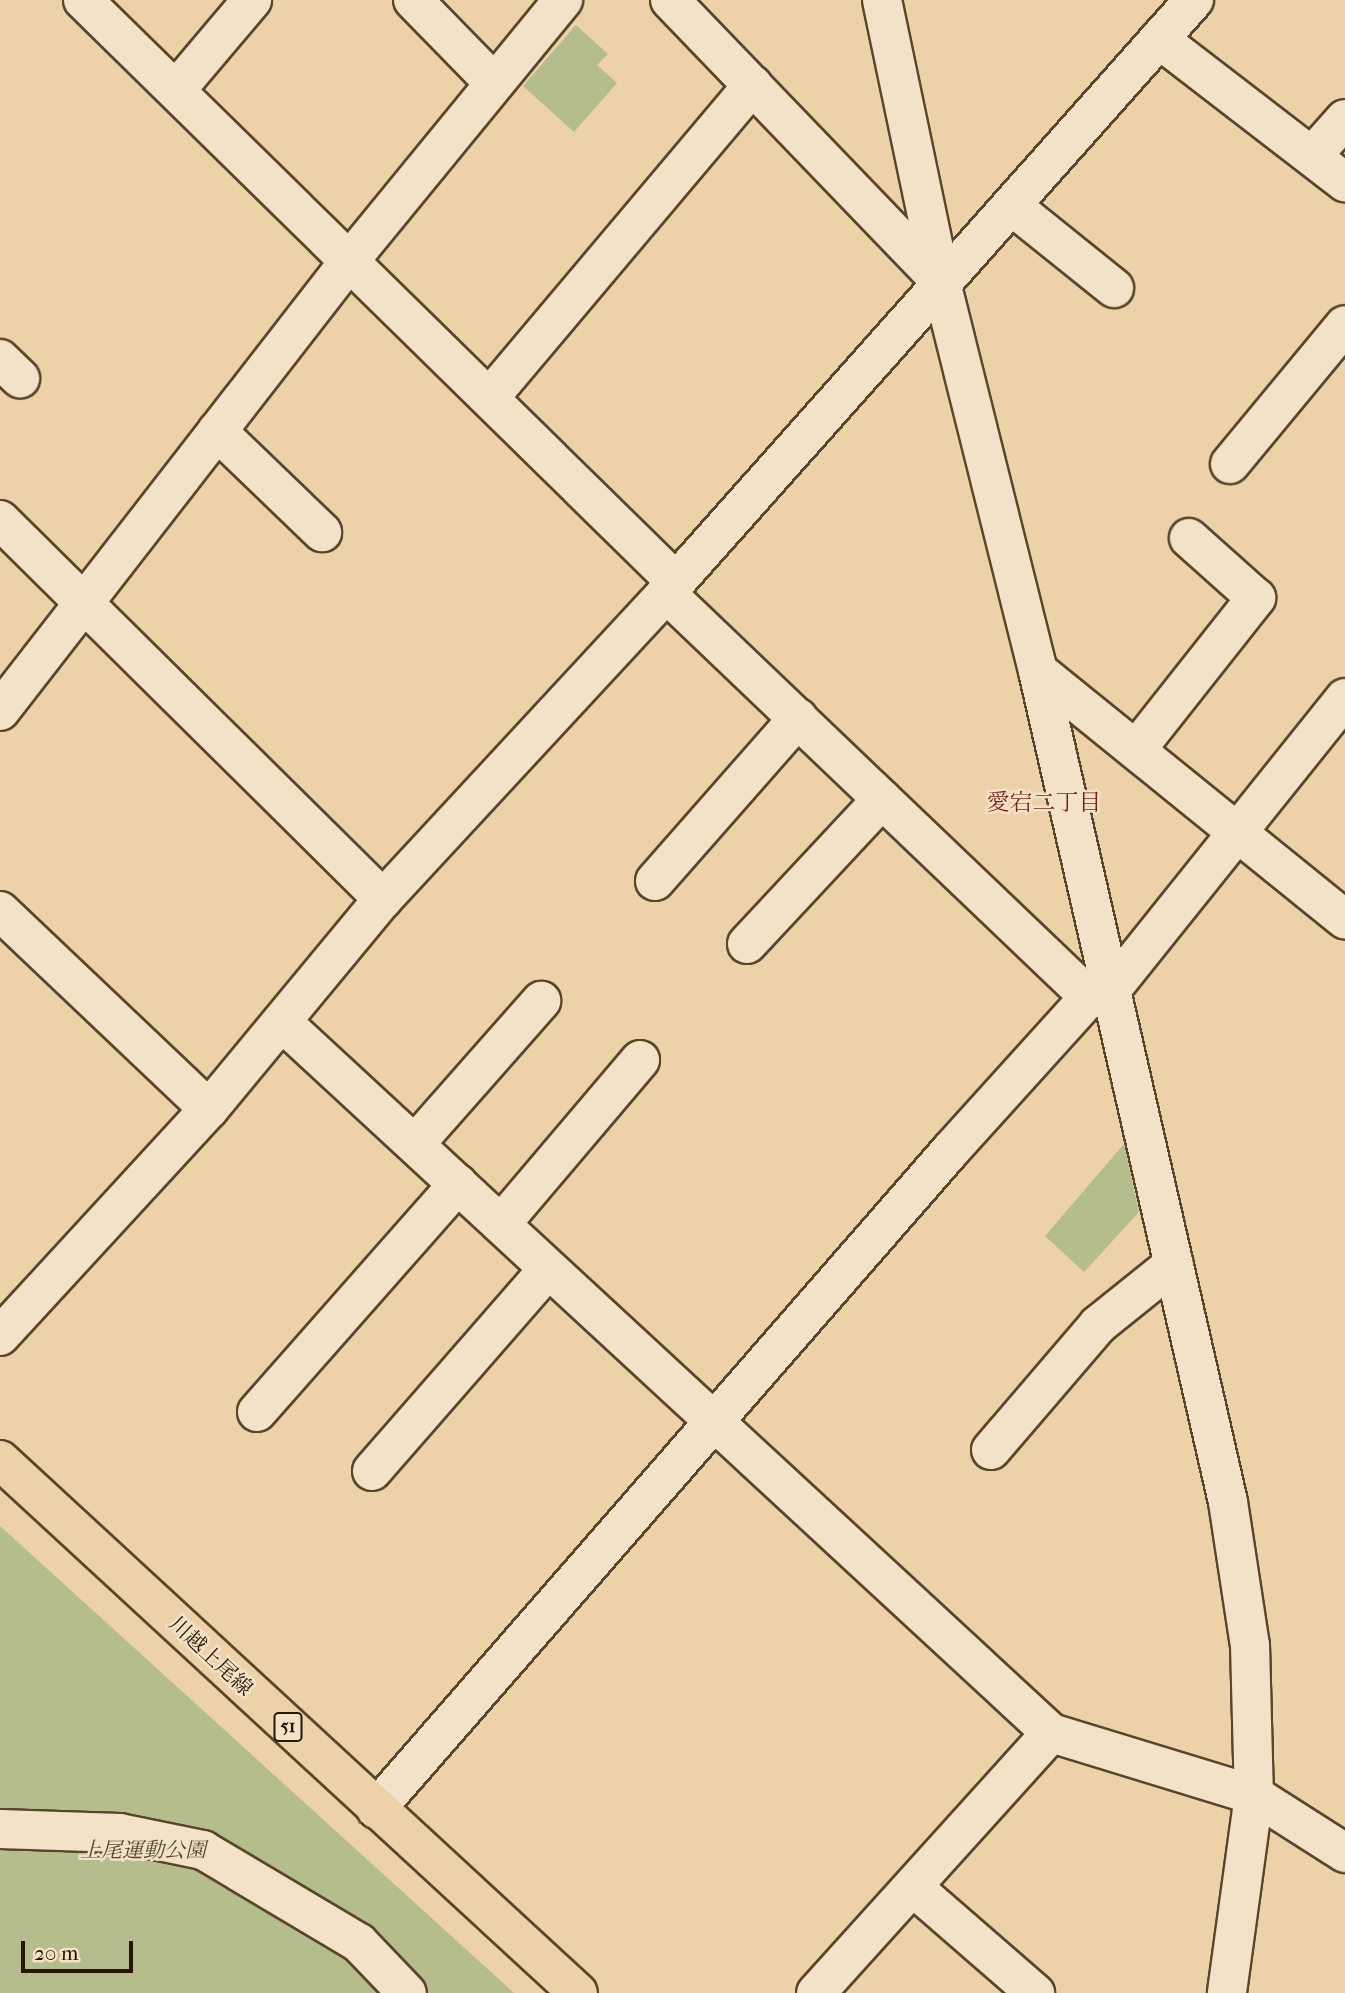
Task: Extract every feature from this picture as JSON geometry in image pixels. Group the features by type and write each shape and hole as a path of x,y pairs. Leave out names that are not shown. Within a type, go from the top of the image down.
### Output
{"main road":[{"name":"川越上尾線","path":"0,1460 578,1993"}],"street":[{"path":"83,0 490,397 798,718 882,799 1100,994"},
{"path":"176,90 252,0"},
{"path":"413,0 493,82"},
{"path":"0,711 351,259 493,82 563,0"},
{"path":"670,0 941,282"},
{"path":"882,0 941,282 1038,671 1100,994 1174,1264 1228,1502 1250,1645 1254,1795 1227,1993"},
{"path":"0,1336 209,1109 284,1023 383,899 671,587 1194,0"},
{"path":"1160,39 1345,182"},
{"path":"490,397 753,85"},
{"path":"1312,155 1345,119"},
{"path":"1012,206 1114,288"},
{"path":"1230,464 1345,325"},
{"path":"217,431 322,532"},
{"path":"0,520 383,899"},
{"path":"1136,750 1256,598 1189,538"},
{"path":"1038,671 1345,920"},
{"path":"376,1808 714,1422 1100,994 1237,832 1345,698"},
{"path":"655,881 798,718"},
{"path":"747,944 882,799"},
{"path":"0,911 209,1109"},
{"path":"415,1144 541,1001"},
{"path":"284,1023 1051,1732 1254,1795 1345,1853"},
{"path":"500,1224 640,1060"},
{"path":"257,1412 458,1184"},
{"path":"991,1450 1098,1325 1174,1264"},
{"path":"372,1471 548,1269"},
{"path":"816,1993 1051,1732"},
{"path":"0,1829 120,1833 203,1850 359,1943 407,1993"},
{"path":"913,1887 1035,1993"}],"green space":[{"path":"576,25 608,54 597,65 617,83 574,132 523,86"},
{"path":"1124,1144 1139,1212 1084,1272 1045,1236"},
{"name":"上尾運動公園","path":"0,1526 514,1993 0,1993"}],"district":[{"name":"愛宕二丁目","path":"1044,803"}]}
